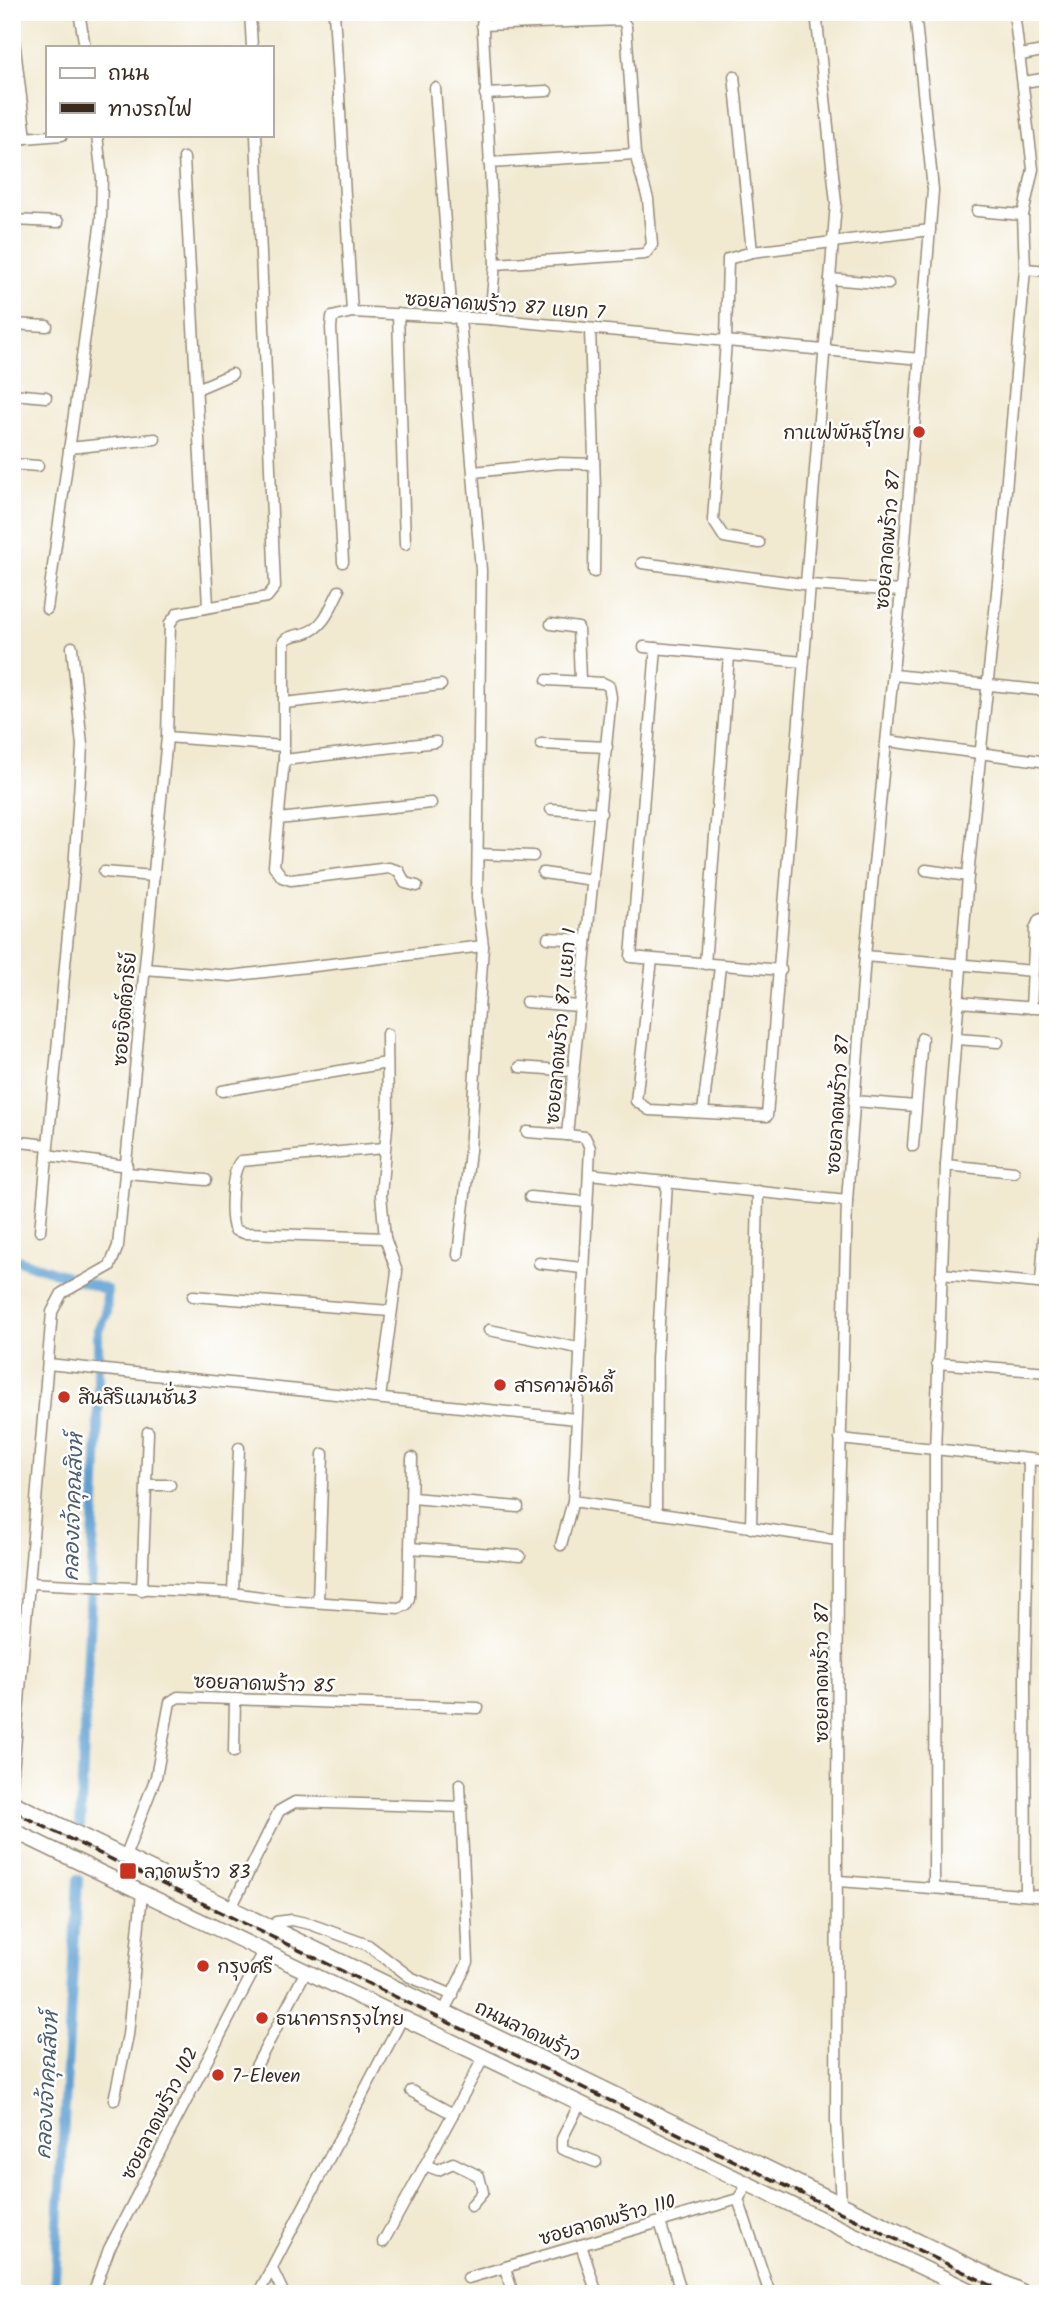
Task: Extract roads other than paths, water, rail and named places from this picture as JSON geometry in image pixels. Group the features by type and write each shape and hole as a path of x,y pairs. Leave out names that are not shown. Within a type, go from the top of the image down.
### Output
{"main road":[{"name":"ถนนลาดพร้าว","path":"12,1802 1027,2294"},
{"path":"13,1831 977,2294"},
{"path":"942,2277 947,2255"}],"street":[{"path":"79,12 85,46"},
{"path":"250,12 252,46"},
{"path":"334,12 352,312 332,317 330,321 336,472 343,562"},
{"path":"482,12 495,264 491,319"},
{"path":"652,959 636,1101 649,1110 767,1116 781,970 830,279 835,241 836,203 816,12"},
{"name":"ซอยลาดพร้าว 87","path":"841,2203 836,2120 839,1881 838,1540 847,1201 865,956 894,674 930,230 932,180 915,12"},
{"path":"934,1887 935,1451 946,1165 968,876 1025,269 1023,215 1033,154 1014,12"},
{"path":"482,25 622,20 626,26 635,154 648,200 650,250 645,254 495,264"},
{"path":"12,24 26,138"},
{"path":"1021,55 1048,50"},
{"path":"734,76 752,251"},
{"path":"1024,82 1048,78"},
{"path":"435,88 456,318 474,472 482,628 477,898 483,946 470,1151 458,1255"},
{"path":"485,94 547,91"},
{"path":"12,139 50,136"},
{"path":"47,609 101,220 102,178 97,136"},
{"path":"184,158 208,606 267,597 275,587 256,136"},
{"path":"489,163 635,154"},
{"path":"977,211 1023,215"},
{"path":"12,220 58,222"},
{"path":"759,543 724,537 713,520 726,341 726,266 732,256 752,251 930,230"},
{"path":"1025,269 1048,271"},
{"path":"830,279 888,284"},
{"name":"ซอยลาดพร้าว 87 แยก 7","path":"352,312 491,319 920,359"},
{"path":"398,314 405,544"},
{"path":"12,324 47,326"},
{"path":"590,329 594,464 593,572"},
{"path":"197,389 232,374"},
{"path":"12,394 46,397"},
{"path":"69,448 155,439"},
{"path":"474,472 559,463 594,464"},
{"path":"12,464 38,466"},
{"path":"642,563 808,584 901,591"},
{"path":"339,591 323,622 310,631 289,636 284,640 284,760 274,866 282,877 291,880 389,868 398,871 405,883 416,886"},
{"name":"ซอยจิตต์อารีย์","path":"12,1784 54,1303 62,1293 77,1283 110,1266 118,1246 167,737 170,623 172,617 178,614 208,606"},
{"path":"551,624 578,628 580,680"},
{"path":"40,1231 74,870 82,745 72,647"},
{"path":"644,647 803,662"},
{"path":"656,648 631,957 781,970"},
{"path":"705,964 729,656"},
{"path":"894,674 1048,691"},
{"name":"ซอยลาดพร้าว 87 แยก 1","path":"547,680 603,682 611,690 601,813 567,1135 585,1137 588,1141 589,1174 578,1348 573,1501 561,1545"},
{"path":"285,703 441,685"},
{"path":"167,737 283,747"},
{"path":"888,741 1048,762"},
{"path":"284,760 436,742"},
{"path":"541,744 607,747"},
{"path":"278,819 431,803"},
{"path":"551,809 601,813"},
{"path":"478,854 533,856"},
{"path":"926,870 968,876"},
{"path":"104,872 154,876"},
{"path":"543,873 593,880"},
{"path":"1031,1008 1037,924 1048,917"},
{"path":"548,938 586,940"},
{"path":"145,969 230,976 483,946"},
{"path":"865,956 1033,971"},
{"path":"703,1112 720,966"},
{"path":"526,1002 579,1006"},
{"path":"960,1002 1048,1009"},
{"path":"380,1398 397,1272 385,1238 381,1195 387,1034"},
{"path":"913,1146 922,1038"},
{"path":"957,1039 998,1042"},
{"path":"222,1091 387,1063"},
{"path":"520,1067 574,1071"},
{"path":"855,1101 915,1106"},
{"path":"527,1132 567,1135"},
{"path":"12,1141 127,1170 206,1181"},
{"path":"384,1148 241,1161 235,1168 232,1221 235,1230 244,1233 385,1238"},
{"path":"946,1165 1014,1172"},
{"path":"589,1174 847,1201"},
{"path":"656,1513 657,1358 667,1182"},
{"path":"941,1274 1044,1284 1048,1184"},
{"path":"751,1528 758,1191"},
{"path":"530,1197 586,1202"},
{"path":"539,1263 582,1268"},
{"path":"193,1297 390,1311"},
{"path":"489,1330 578,1348"},
{"path":"937,1363 1048,1372"},
{"path":"48,1364 576,1419"},
{"path":"142,1590 148,1432"},
{"path":"840,1439 1048,1461"},
{"path":"233,1593 239,1448"},
{"path":"318,1602 323,1454"},
{"path":"31,1583 233,1593 398,1608 405,1605 410,1598 412,1458"},
{"path":"1026,1894 1025,1678 1029,1460"},
{"path":"147,1485 170,1485"},
{"path":"412,1498 518,1507"},
{"path":"573,1501 838,1540"},
{"path":"410,1548 520,1556"},
{"name":"ซอยลาดพร้าว 85","path":"125,1857 156,1777 170,1702 178,1697 478,1708"},
{"path":"234,1752 235,1699"},
{"path":"444,2011 468,1962 460,1784"},
{"path":"231,1908 279,1811 286,1805 295,1802 462,1807"},
{"path":"12,1886 13,1831"},
{"path":"839,1881 1048,1897"},
{"path":"114,2100 128,2035 142,1893"},
{"path":"273,1928 276,1922 292,1920 350,1938 368,1945 410,1977 453,1996"},
{"name":"ซอยลาดพร้าว 102","path":"93,2294 109,2249 264,1951"},
{"path":"253,2072 306,1971"},
{"path":"258,2294 402,2017"},
{"path":"383,2242 484,2057"},
{"path":"411,2091 453,2114"},
{"path":"580,2103 562,2139 562,2149 596,2162"},
{"path":"425,2165 438,2170 453,2163 479,2176 483,2192 471,2206"},
{"path":"748,2184 738,2199 770,2294"},
{"name":"ซอยลาดพร้าว 110","path":"468,2278 738,2199"},
{"path":"660,2222 682,2294"},
{"path":"580,2245 597,2294"},
{"path":"505,2268 513,2294"},
{"path":"272,2269 284,2294"},
{"path":"942,2277 949,2294"}],"waterway":[{"name":"คลองเจ้าคุณสิงห์","path":"12,1258 107,1290 106,1314 98,1330 98,1438 80,1826"},
{"name":"คลองเจ้าคุณสิงห์","path":"54,2294 78,1879"}],"railway":[{"path":"12,1811 1009,2294"}],"place":[{"name":"กาแฟพันธ์ุไทย","path":"919,432"},
{"name":"สารคามอินดี้","path":"500,1385"},
{"name":"สินสิริแมนชั่น3","path":"64,1397"},
{"name":"ลาดพร้าว 83","path":"128,1871"},
{"name":"กรุงศรี","path":"203,1966"},
{"name":"ธนาคารกรุงไทย","path":"262,2018"},
{"name":"7-Eleven","path":"218,2075"}]}
